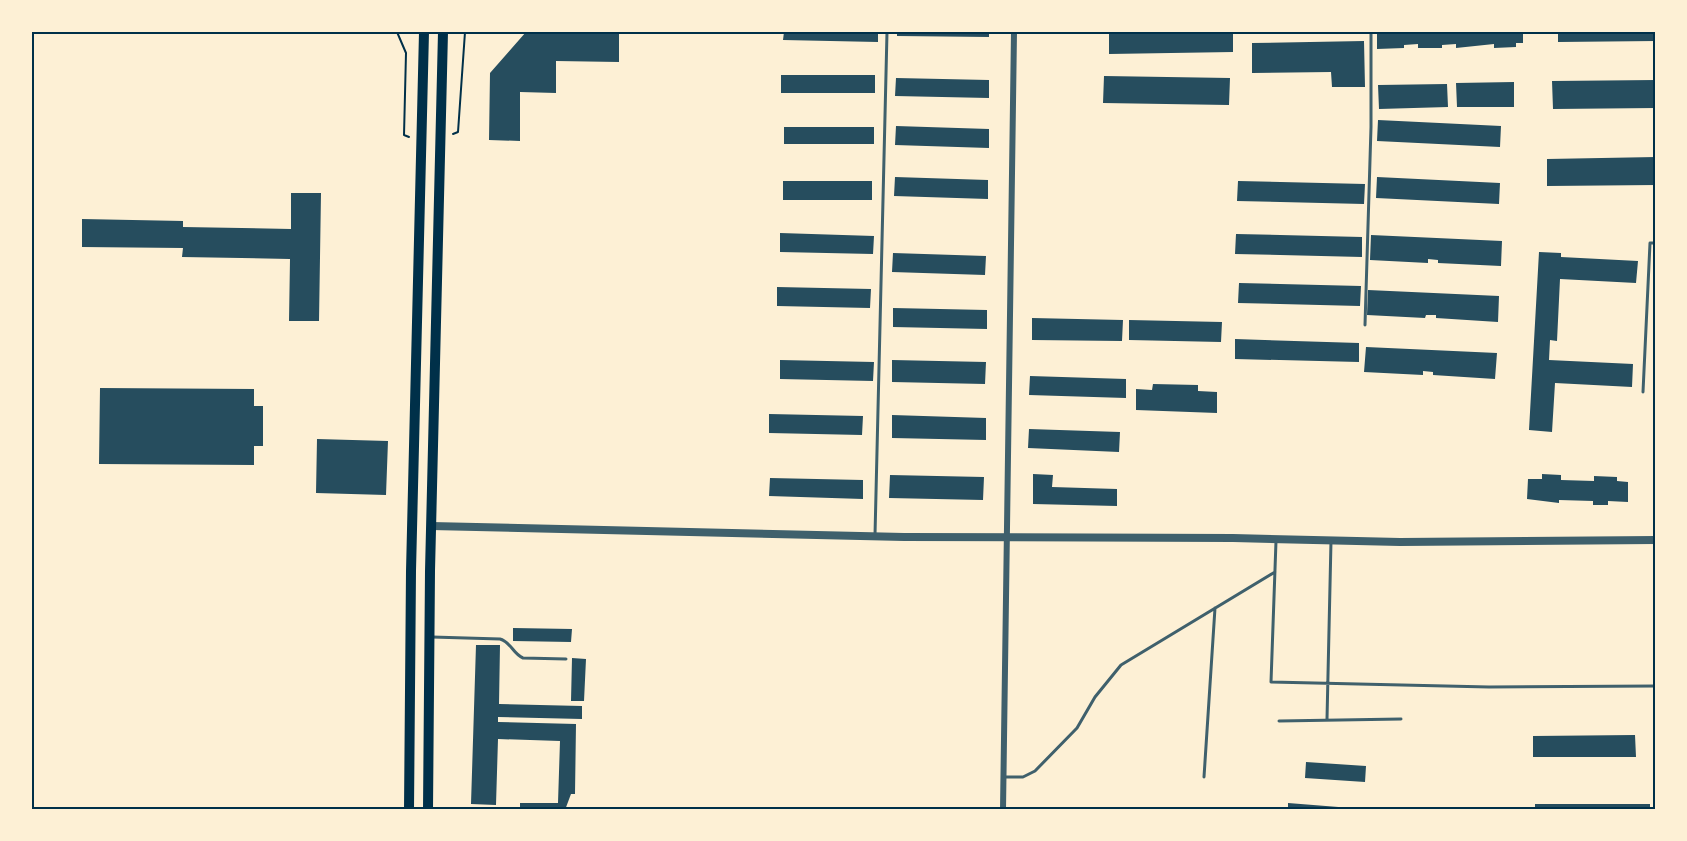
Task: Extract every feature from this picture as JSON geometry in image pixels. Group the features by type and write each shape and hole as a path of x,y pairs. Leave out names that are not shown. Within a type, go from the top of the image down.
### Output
{"main road":[{"path":"408,810 411,571 424,32"},
{"path":"428,810 431,526 443,32"}],"street":[{"path":"1003,810 1014,32"},
{"path":"431,526 875,536 1656,540"}],"lane":[{"path":"875,536 887,32"},
{"path":"1365,325 1371,127 1371,32"},
{"path":"1643,392 1650,243 1656,243"},
{"path":"1276,539 1271,682 1489,687 1656,686"},
{"path":"1327,719 1331,540"},
{"path":"1003,777 1023,777 1035,771 1077,728 1095,697 1121,665 1275,572"},
{"path":"1204,777 1215,608"},
{"path":"430,637 500,639 506,640 517,656 566,659"},
{"path":"1279,721 1401,719"}],"path":[{"path":"397,32 406,53 404,135 422,142"},
{"path":"440,141 458,132 465,32"}],"building":[{"path":"526,32 619,32 619,62 556,61 556,93 520,92 520,141 489,140 490,73"},
{"path":"784,32 878,32 878,42 783,40"},
{"path":"897,32 989,32 989,37 897,36"},
{"path":"1109,32 1233,32 1233,52 1109,54"},
{"path":"1377,32 1523,32 1523,43 1516,43 1516,47 1494,48 1494,44 1456,48 1456,44 1442,45 1442,48 1418,48 1418,44 1404,45 1404,48 1377,49"},
{"path":"1558,32 1656,32 1656,41 1558,42"},
{"path":"1364,41 1365,87 1332,87 1331,72 1252,73 1252,43"},
{"path":"781,75 875,75 875,93 781,93"},
{"path":"1104,76 1230,78 1229,105 1103,103"},
{"path":"896,78 989,80 989,98 895,96"},
{"path":"1656,80 1656,108 1553,109 1552,81"},
{"path":"1514,82 1514,107 1457,107 1456,83"},
{"path":"1447,84 1448,107 1379,109 1378,85"},
{"path":"1378,120 1501,126 1500,147 1377,141"},
{"path":"896,126 989,129 989,148 895,145"},
{"path":"784,127 874,127 874,144 784,144"},
{"path":"1656,157 1656,185 1547,186 1547,159"},
{"path":"895,177 988,180 988,199 894,196"},
{"path":"1377,177 1500,183 1499,204 1376,198"},
{"path":"783,181 872,181 872,200 783,200"},
{"path":"1238,181 1365,184 1364,204 1237,201"},
{"path":"291,193 321,193 319,321 289,321 290,259 182,257 183,248 82,247 82,219 183,221 183,227 291,229"},
{"path":"780,233 874,236 873,254 780,252"},
{"path":"1236,234 1362,237 1362,257 1235,254"},
{"path":"1371,235 1502,241 1501,266 1438,263 1438,260 1428,259 1428,263 1370,260"},
{"path":"1539,252 1561,253 1561,257 1638,261 1636,283 1560,279 1557,341 1550,340 1549,360 1633,364 1632,387 1555,383 1552,432 1529,430"},
{"path":"893,253 986,256 985,275 892,272"},
{"path":"1239,283 1361,286 1360,306 1238,303"},
{"path":"777,287 871,289 870,308 777,306"},
{"path":"1368,290 1499,296 1498,322 1436,318 1436,315 1426,315 1425,318 1367,315"},
{"path":"893,308 987,310 987,329 893,327"},
{"path":"1032,318 1123,320 1122,341 1032,340"},
{"path":"1129,320 1222,322 1221,342 1129,340"},
{"path":"1235,339 1359,343 1359,362 1235,359"},
{"path":"1366,347 1497,353 1495,379 1433,375 1433,372 1423,371 1423,375 1364,372"},
{"path":"780,360 874,362 873,381 780,379"},
{"path":"892,360 986,362 985,384 892,382"},
{"path":"1030,376 1126,379 1126,398 1029,395"},
{"path":"1153,384 1198,385 1198,391 1217,392 1217,413 1136,410 1136,389 1152,390"},
{"path":"100,388 254,389 254,406 263,406 263,446 254,446 254,465 99,464"},
{"path":"769,414 863,416 862,435 769,433"},
{"path":"892,415 986,418 986,440 892,438"},
{"path":"1029,429 1120,432 1119,452 1028,448"},
{"path":"317,439 388,441 386,495 316,493"},
{"path":"1033,474 1053,475 1052,487 1117,489 1117,506 1033,504"},
{"path":"1542,474 1561,475 1561,480 1594,481 1594,476 1617,477 1617,481 1628,482 1628,502 1608,501 1608,505 1593,505 1593,501 1559,500 1559,503 1527,499 1528,479 1542,479"},
{"path":"890,475 984,477 983,500 889,498"},
{"path":"770,478 863,480 863,499 769,496"},
{"path":"513,628 572,629 571,642 513,641"},
{"path":"476,645 500,645 499,704 582,706 582,719 498,717 498,722 576,724 575,794 571,794 565,810 520,810 520,803 558,803 560,741 498,739 496,805 471,804"},
{"path":"572,658 586,659 584,701 571,701"},
{"path":"1635,735 1636,757 1533,757 1533,736"},
{"path":"1306,762 1366,766 1365,782 1305,778"},
{"path":"1288,803 1351,808 1351,810 1288,810"},
{"path":"1535,804 1650,804 1650,810 1535,810"}]}
